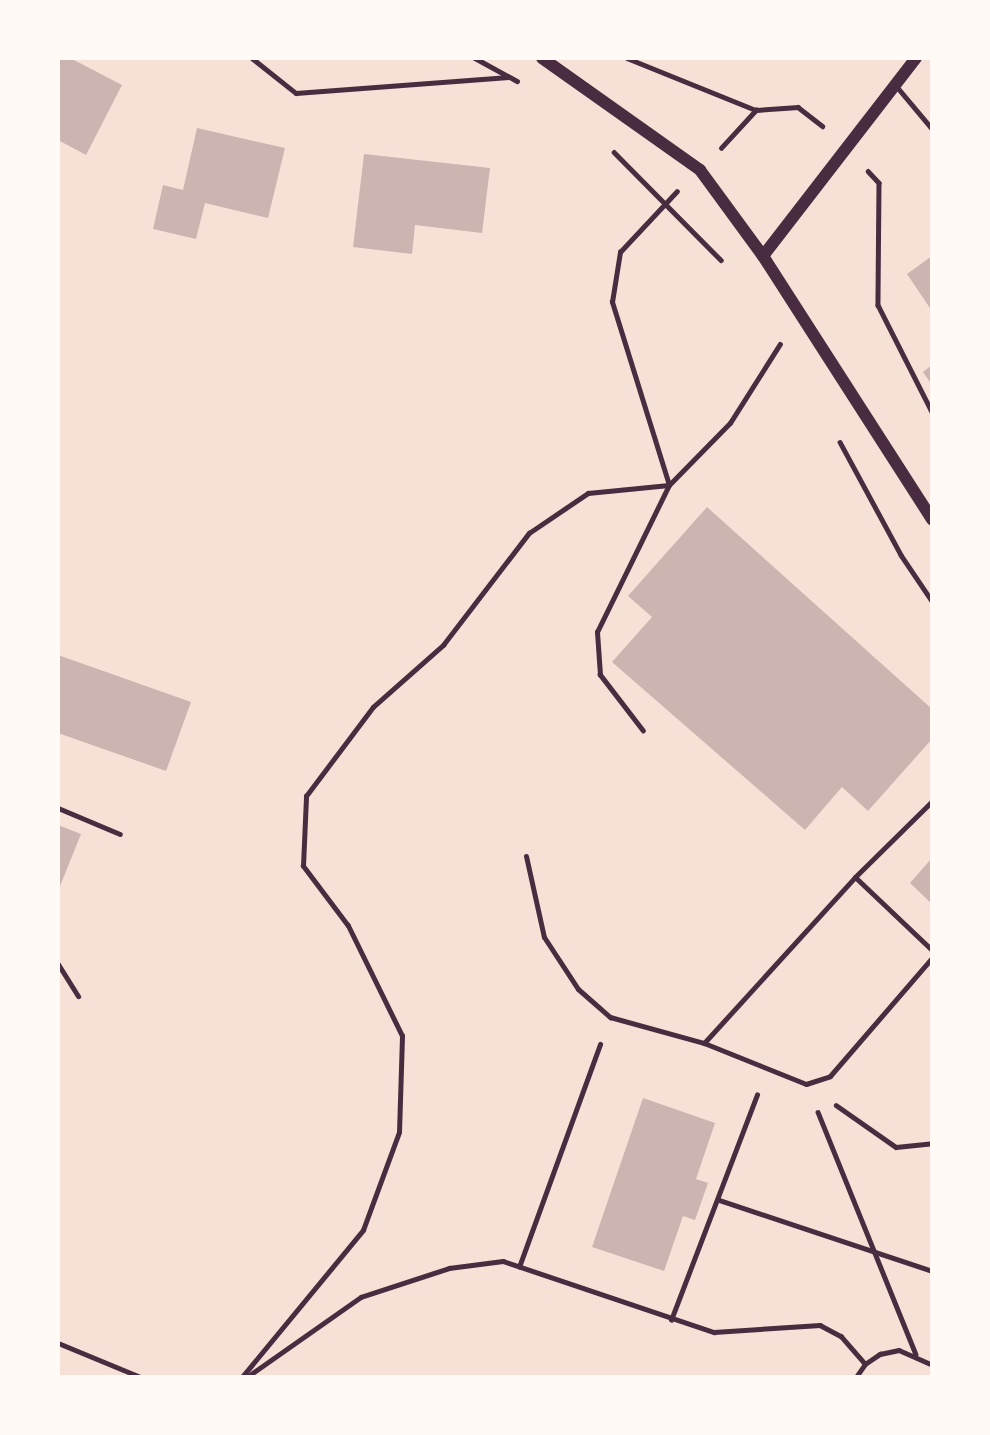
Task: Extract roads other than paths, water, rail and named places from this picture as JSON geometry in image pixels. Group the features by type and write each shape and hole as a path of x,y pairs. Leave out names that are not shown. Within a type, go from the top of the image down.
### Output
{"street":[{"path":"542,58 700,170 763,256 932,519"},
{"path":"763,256 916,58"}],"lane":[{"path":"896,86 932,129"},
{"path":"704,1043 855,877 932,801"},
{"path":"58,808 120,834"},
{"path":"526,856 544,937 578,989 610,1017 704,1043 765,1071 806,1084 830,1076 932,958"},
{"path":"855,877 932,950"},
{"path":"58,964 78,996"},
{"path":"58,1343 140,1377"}]}
